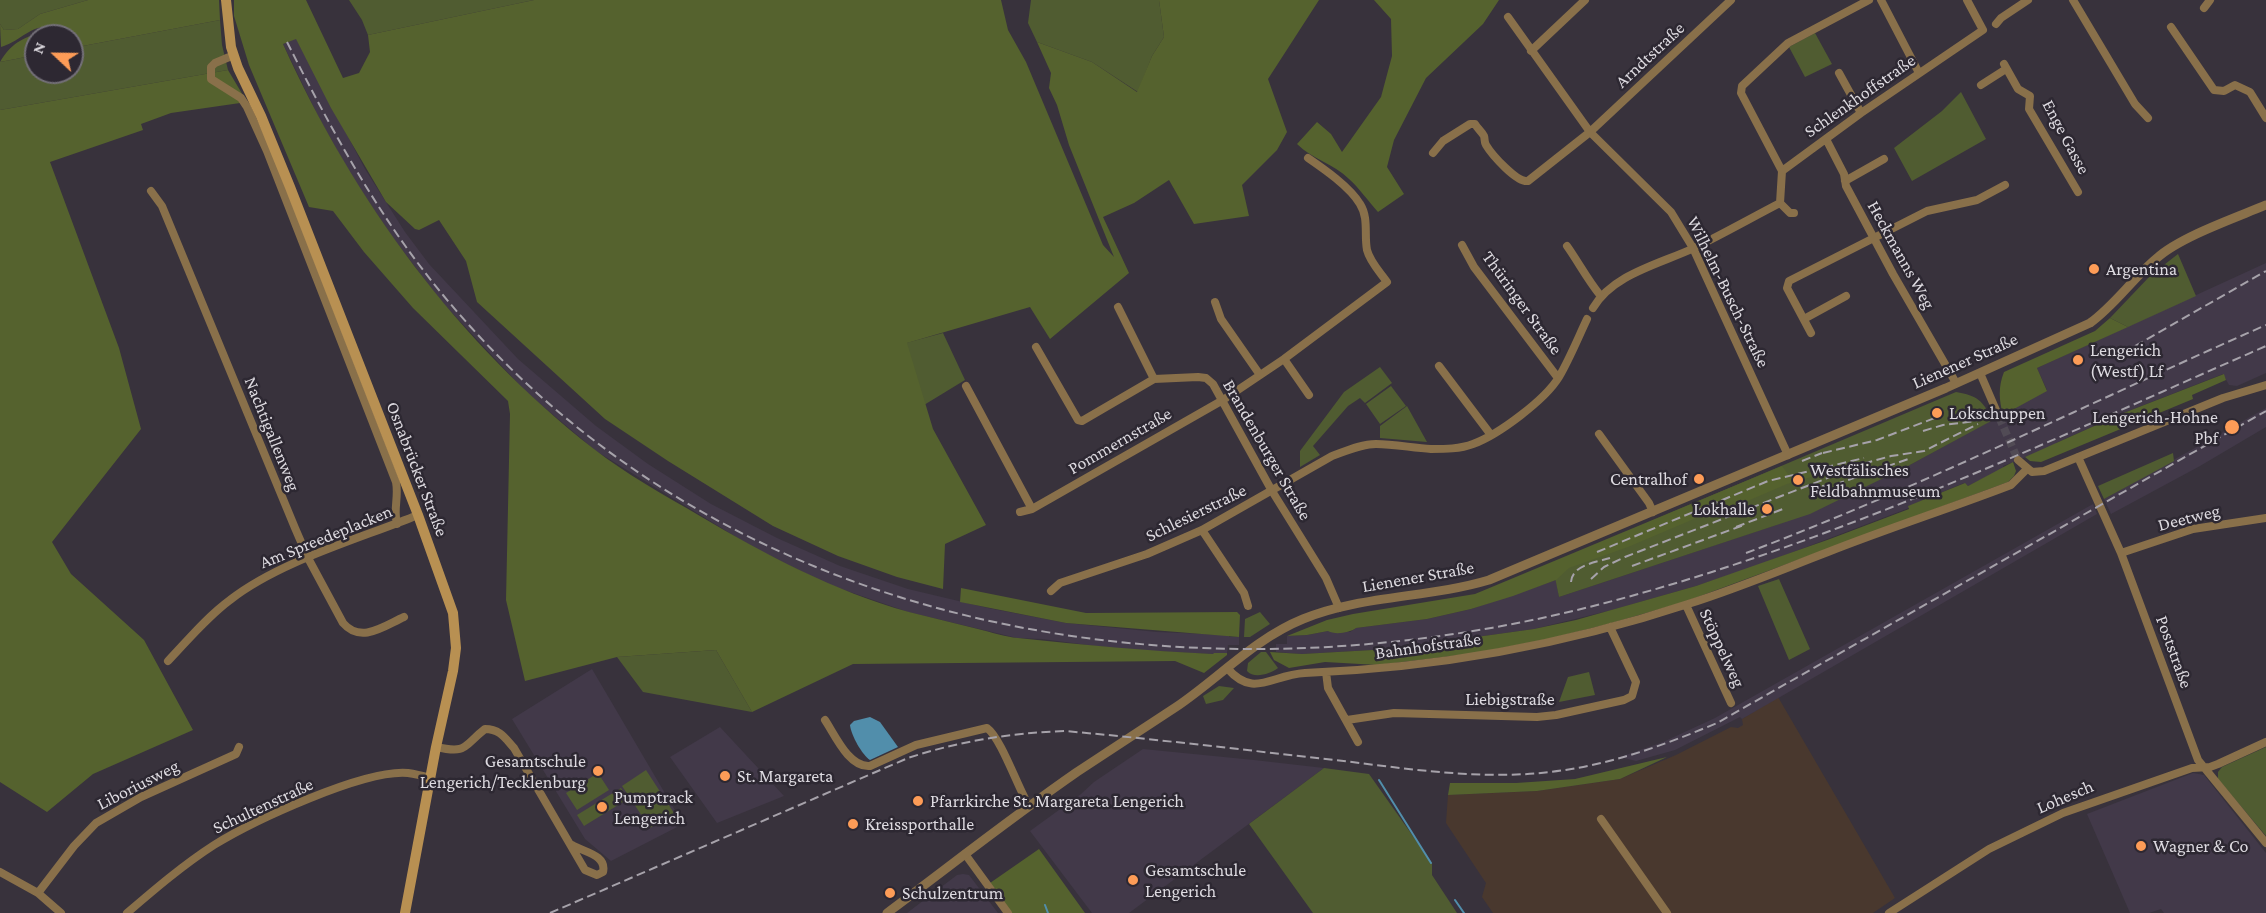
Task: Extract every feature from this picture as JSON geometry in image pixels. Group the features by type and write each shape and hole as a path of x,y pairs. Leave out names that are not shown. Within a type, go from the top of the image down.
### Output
{"main road":[{"name":"Osnabrücker Straße","path":"226,0 234,55 286,177 452,606 456,629 453,671 436,747 405,913"}],"street":[{"path":"1531,51 1585,0"},
{"name":"Arndtstraße","path":"1433,153 1443,141 1470,124 1475,124 1484,136 1485,143 1499,161 1522,182 1528,181 1590,132 1731,0"},
{"path":"1794,213 1790,213 1780,203 1782,171 1740,93 1742,86 1788,44 1869,0"},
{"path":"1881,0 1919,73"},
{"name":"Schlenkhoffstraße","path":"1782,171 1861,113 1983,30 1967,0"},
{"path":"1996,24 2028,0"},
{"path":"2073,0 2135,104 2148,118"},
{"path":"2204,8 2210,0"},
{"name":"Wilhelm-Busch-Straße","path":"1508,17 1590,132 1671,212 1693,248 1788,455"},
{"path":"2171,27 2214,90 2224,91 2235,85 2250,92 2266,118"},
{"name":"Osnabrücker Straße","path":"234,55 211,67 211,79 241,98 248,107 267,151 396,483 398,491 394,512 397,524"},
{"name":"Enge Gasse","path":"1981,85 2005,67 2018,89 2030,96 2030,109 2078,192"},
{"path":"1839,73 1861,113"},
{"name":"Heckmanns Weg","path":"1826,139 1844,174 1846,186 1956,383"},
{"name":"Pommernstraße","path":"1020,512 1032,509 1223,399 1284,359 1387,282 1367,250 1364,215 1360,203 1329,172 1308,158"},
{"path":"1845,181 1884,159"},
{"path":"1811,333 1787,288 1789,281 1927,211 1977,200 2005,185"},
{"name":"Nachtigallenweg","path":"151,191 162,206 308,558 343,623 350,631 364,634 404,617"},
{"path":"1593,308 1600,295 1626,278 1693,248 1780,203"},
{"name":"Lienener Straße","path":"1227,668 1252,648 1303,619 1339,608 1452,590 1490,580 1980,373 2090,323 2107,310 2158,257 2173,246 2266,205"},
{"name":"Thüringer Straße","path":"1462,245 1474,267 1558,378"},
{"path":"1567,246 1584,275 1600,295"},
{"path":"1804,319 1846,296"},
{"path":"1215,302 1221,319 1260,375"},
{"path":"1118,307 1154,379"},
{"name":"Schlesierstraße","path":"1051,591 1060,583 1147,554 1202,530 1332,456 1353,448 1376,444 1404,448 1455,448 1472,444 1491,435 1535,404 1558,378 1587,319"},
{"name":"Brandenburger Straße","path":"1036,347 1078,420 1082,421 1154,379 1198,377 1206,378 1213,384 1272,491 1326,578 1339,608"},
{"path":"1284,359 1309,395"},
{"path":"1439,366 1491,435"},
{"path":"1980,373 1999,417"},
{"path":"2018,460 2027,469 2037,473 2223,398 2266,385"},
{"path":"966,386 1032,509"},
{"path":"1599,434 1653,512"},
{"name":"Poststraße","path":"2078,457 2121,553 2202,766 2266,843"},
{"name":"Bahnhofstraße","path":"1227,668 1242,682 1249,684 1289,675 1363,671 1477,657 1547,643 1686,605 2011,485 2027,469"},
{"name":"Am Spreedeplacken","path":"168,661 230,600 274,572 418,515"},
{"name":"Deetweg","path":"2121,553 2193,529 2266,518"},
{"path":"1202,530 1244,593 1248,606"},
{"name":"Stöppelweg","path":"1686,605 1731,703"},
{"name":"Liebigstraße","path":"1347,720 1394,713 1537,717 1624,700 1632,696 1636,682 1610,627"},
{"path":"887,913 1029,806 1178,706 1227,668"},
{"path":"1326,672 1328,688 1358,742"},
{"path":"825,720 851,759 864,766 870,766 916,745 987,728 994,736 1020,793 1029,806"},
{"path":"436,747 458,750 466,748 485,729 493,729 501,733 514,748 585,870 597,874 603,872 604,866 601,858 572,845"},
{"name":"Lohesch","path":"1889,913 1989,849 2063,813 2117,792 2202,766 2218,765 2266,742"},
{"name":"Liboriusweg","path":"38,893 74,846 96,823 141,797 236,754 239,747"},
{"name":"Schultenstraße","path":"127,913 215,845 263,819 362,780 408,773 430,778"},
{"path":"1600,819 1667,913"},
{"path":"965,854 1008,913"},
{"path":"0,872 38,893 61,913"}],"shaded area":[{"path":"296,38 365,169 405,232 429,264 518,359 596,426 648,464 711,504 777,538 840,566 908,589 1066,623 1157,632 1229,635 1229,637 1239,637 1239,645 1228,645 1227,653 1214,654 1126,650 1017,638 908,612 827,584 754,548 596,451 526,392 441,301 394,239 352,177 318,116 283,44"},
{"path":"2266,263 2266,373 2237,386 2229,385 2223,374 2121,414 2056,443 2056,445 2003,466 2004,468 1968,486 1964,483 1909,506 1909,508 1754,567 1612,610 1534,629 1390,649 1302,654 1276,652 1276,644 1287,644 1287,636 1328,631 1350,632 1356,628 1427,619 1471,609 1556,580 1559,597 1779,524 1908,466 2047,390 2037,368"},
{"path":"2266,408 2266,427 2111,514 2104,499"},
{"path":"2093,504 2097,514 1742,719 1740,717 1675,750 1636,761 1620,757 1663,742 1715,718"},
{"name":"Gesamtschule Lengerich/Tecklenburg","path":"592,669 683,824 611,861 585,839 512,719"},
{"path":"1778,697 1895,898 1873,913 1493,913 1482,897 1486,883 1446,823 1448,795 1537,791 1620,779 1676,755 1731,727 1738,728 1743,725 1742,719"},
{"name":"St. Margareta","path":"720,727 784,796 717,823 670,757"},
{"path":"1143,749 1324,768 1129,913 1092,913 1030,831 1094,782"},
{"path":"2193,773 2204,775 2266,853 2266,913 2164,913 2161,909 2149,913 2130,913 2087,814"},
{"path":"957,875 969,875 998,913 907,913"}],"green space":[{"path":"0,0 88,0 40,14 18,29 4,30 0,24"},
{"path":"88,0 219,0 220,20 84,46 84,24 25,24 40,14"},
{"path":"234,0 306,0 343,78 359,73 370,52 368,35 534,0 1001,0 1008,30 1026,62 1103,245 1114,257 1069,145 1057,105 1049,88 1051,73 1037,42 1092,62 1137,92 1152,56 1164,37 1159,0 1319,0 1268,79 1287,132 1277,150 1242,185 1249,216 1194,224 1169,180 1134,203 1103,217 1129,273 1050,339 1030,307 907,343 933,429 986,525 945,544 943,589 897,577 838,556 773,526 605,419 477,302 466,261 439,220 419,230 415,229 386,202 331,108 296,39 283,44 342,159 414,266 498,363 545,408 594,449 632,476 801,571 854,594 909,612 1003,636 1140,649 1227,653 1227,655 1204,673 1175,661 853,664 752,712 716,650 617,657 525,681 506,600 510,414 508,401 413,308 364,252 333,211 309,207 249,65 234,16"},
{"path":"349,0 534,0 368,35 362,20"},
{"path":"1031,0 1159,0 1164,37 1152,56 1138,92 1092,62 1037,42 1028,23"},
{"path":"1374,0 1499,0 1483,24 1426,78 1394,140 1387,167 1404,194 1378,212 1343,174 1309,154 1297,144 1317,122 1331,134 1342,152 1381,97 1392,56 1391,19"},
{"path":"220,20 222,45 228,70 0,110 0,62 24,57 24,84 84,84 84,46"},
{"path":"0,24 4,30 18,29 24,25 24,36 1,47"},
{"path":"1815,33 1832,64 1805,77 1789,47"},
{"path":"24,39 24,57 0,62 8,51 17,42"},
{"path":"228,70 247,102 171,113 141,124 143,130 50,162 119,348 141,429 52,542 71,574 144,640 193,730 93,774 47,812 0,782 0,110"},
{"path":"1961,92 1986,139 1912,181 1894,148 1942,111"},
{"path":"2178,254 2196,296 2128,327 2110,318 2151,275"},
{"path":"2110,318 2128,327 2037,368 2047,391 2003,415 2000,394 2004,372 2095,331"},
{"path":"943,333 965,380 924,405 906,343"},
{"path":"1380,367 1392,383 1365,403 1360,398 1348,406 1313,446 1320,455 1300,467 1300,451 1344,392"},
{"path":"2224,374 2226,380 2192,395 2193,399 2041,462 2030,461 2025,457 2121,414"},
{"path":"1391,386 1406,406 1380,424 1366,404"},
{"path":"1956,392 1979,400 1993,420 1908,466 1810,514 1559,597 1552,563"},
{"path":"1407,406 1427,442 1380,438 1380,426"},
{"path":"2173,453 2174,461 2104,499 2098,486"},
{"path":"1854,462 1859,463 1787,484 1731,508 1715,510 1628,547 1569,568 1556,580 1471,609 1427,619 1356,628 1342,633 1328,631 1287,636 1327,620 1353,614 1475,594 1782,466 1790,477"},
{"path":"2013,462 2016,471 2008,482 1684,602 1608,624 1476,653 1378,665 1325,662 1289,668 1274,660 1270,652 1302,654 1390,649 1534,629 1576,620 1696,586 1830,539 1909,509 1908,506 1965,483 1968,486"},
{"path":"1779,579 1810,649 1789,660 1758,586"},
{"path":"961,588 1086,613 1237,612 1240,615 1239,637 1066,623 960,602"},
{"path":"1260,612 1270,624 1250,637 1244,637 1245,619"},
{"path":"716,650 752,712 643,692 617,657"},
{"path":"1261,652 1266,652 1278,668 1262,675 1254,675 1247,671 1248,663"},
{"path":"1589,672 1595,695 1559,702 1568,677"},
{"path":"1219,686 1234,688 1223,700 1206,704 1203,696"},
{"path":"2266,747 2266,836 2218,779 2218,772 2222,767"},
{"path":"1667,757 1620,779 1537,791 1448,795 1450,783 1516,783 1575,779"},
{"path":"1324,768 1369,774 1432,863 1432,875 1457,913 1313,913 1249,824"},
{"path":"646,770 674,813 650,828 622,786"},
{"path":"598,773 609,790 577,810 566,793"},
{"name":"Pumptrack Lengerich","path":"621,788 628,799 584,826 577,815"},
{"path":"1039,849 1085,913 1012,913 990,883"}],"water":[{"path":"870,717 880,722 898,747 870,760 857,744 850,725 854,721"}],"waterway":[{"path":"1379,780 1431,863"},
{"path":"1455,900 1464,913"},
{"path":"1045,905 1048,913"}],"tunnel":[{"path":"1999,417 2018,460"}],"railway":[{"path":"287,42 321,108 377,205 443,295 557,411 686,503 826,571 976,618 1131,643 1289,649 1448,635 1605,603 1691,579 1858,520 1940,488 2266,346"},
{"path":"2135,346 2266,271"},
{"path":"1746,553 1878,500 2266,325"},
{"path":"550,913 908,758 947,747 1005,736 1065,731 1450,773 1508,775 1585,767 1623,757 1717,723 2266,411"},
{"path":"1823,453 1877,440 1940,416"},
{"path":"1923,431 1943,425 1976,421"},
{"path":"1591,579 1604,567 1625,557 1866,463 1924,451 1978,424"},
{"path":"1802,461 1822,453"},
{"path":"1597,552 1768,481 1864,458"},
{"path":"1822,486 1834,485 1911,458"},
{"path":"1736,527 1783,509"},
{"path":"1632,566 1744,525"},
{"path":"1571,582 1572,576 1580,568 1610,558"}],"place":[{"name":"Argentina","path":"2094,269"},
{"name":"Lengerich (Westf) Lf","path":"2078,360"},
{"name":"Lokschuppen","path":"1937,413"},
{"name":"Lengerich-Hohne Pbf","path":"2232,427"},
{"name":"Centralhof","path":"1699,479"},
{"name":"Westfälisches Feldbahnmuseum","path":"1798,480"},
{"name":"Lokhalle","path":"1767,509"},
{"name":"Gesamtschule Lengerich/Tecklenburg","path":"598,771"},
{"name":"St. Margareta","path":"725,776"},
{"name":"Pfarrkirche St. Margareta Lengerich","path":"918,801"},
{"name":"Pumptrack Lengerich","path":"602,807"},
{"name":"Kreissporthalle","path":"853,824"},
{"name":"Wagner & Co","path":"2141,846"},
{"name":"Gesamtschule Lengerich","path":"1133,880"},
{"name":"Schulzentrum","path":"890,893"}]}
